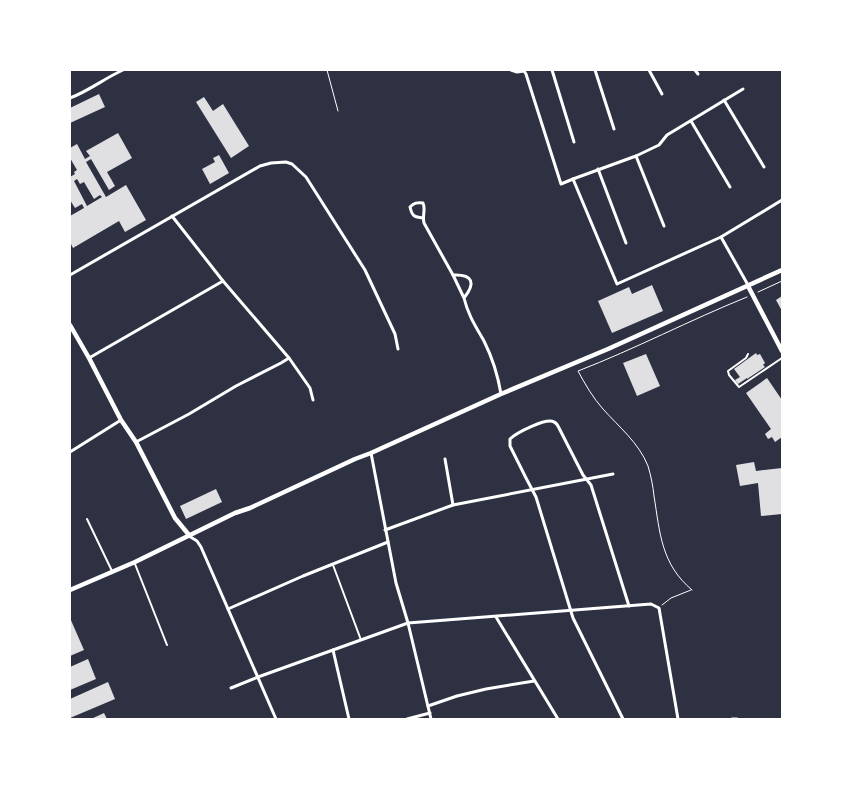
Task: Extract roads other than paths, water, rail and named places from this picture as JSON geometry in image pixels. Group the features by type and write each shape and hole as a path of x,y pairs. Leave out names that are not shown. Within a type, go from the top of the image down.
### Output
{"main road":[{"path":"70,590 134,562 234,513 250,508 355,459 608,349 782,270"},
{"path":"748,286 782,351"},
{"path":"70,325 136,442 175,518 189,535"}],"street":[{"path":"70,98 82,94 123,70"},
{"path":"511,70 517,72 525,71 561,184 636,156 658,145 667,135 743,89"},
{"path":"552,70 574,142"},
{"path":"595,70 614,129"},
{"path":"649,70 662,94"},
{"path":"724,100 764,167"},
{"path":"691,121 730,188"},
{"path":"636,156 664,226"},
{"path":"70,275 260,166 281,162 292,164 306,176 364,270 395,334 398,349"},
{"path":"598,169 626,243"},
{"path":"573,179 617,284 721,238 782,200"},
{"path":"423,218 415,217 412,214 410,207 414,203 423,203 425,207 423,218 430,235 453,274 471,320 484,342 502,394"},
{"path":"172,216 223,281 289,358 310,388 313,400"},
{"path":"721,238 748,286"},
{"path":"453,274 462,274 470,279 471,286 464,298"},
{"path":"89,358 223,281"},
{"path":"136,442 289,358"},
{"path":"70,452 122,420"},
{"path":"622,719 573,618 536,497 510,446 510,439 515,434 548,420 554,422 559,428 591,485 629,606"},
{"path":"371,453 396,583 408,623 431,719"},
{"path":"445,459 452,505"},
{"path":"385,530 452,505 613,474"},
{"path":"189,535 198,541 201,547 276,719"},
{"path":"228,609 388,542"},
{"path":"231,688 408,623 651,604 659,608 678,719"},
{"path":"496,616 558,719"},
{"path":"333,650 349,719"},
{"path":"428,706 486,688 534,681"},
{"path":"407,719 430,713"},
{"path":"732,719 737,719"}],"lane":[{"path":"748,354 746,358 728,371 728,376 739,387 782,358"},
{"path":"87,519 112,571"},
{"path":"134,562 167,646"},
{"path":"333,564 361,640"}]}
